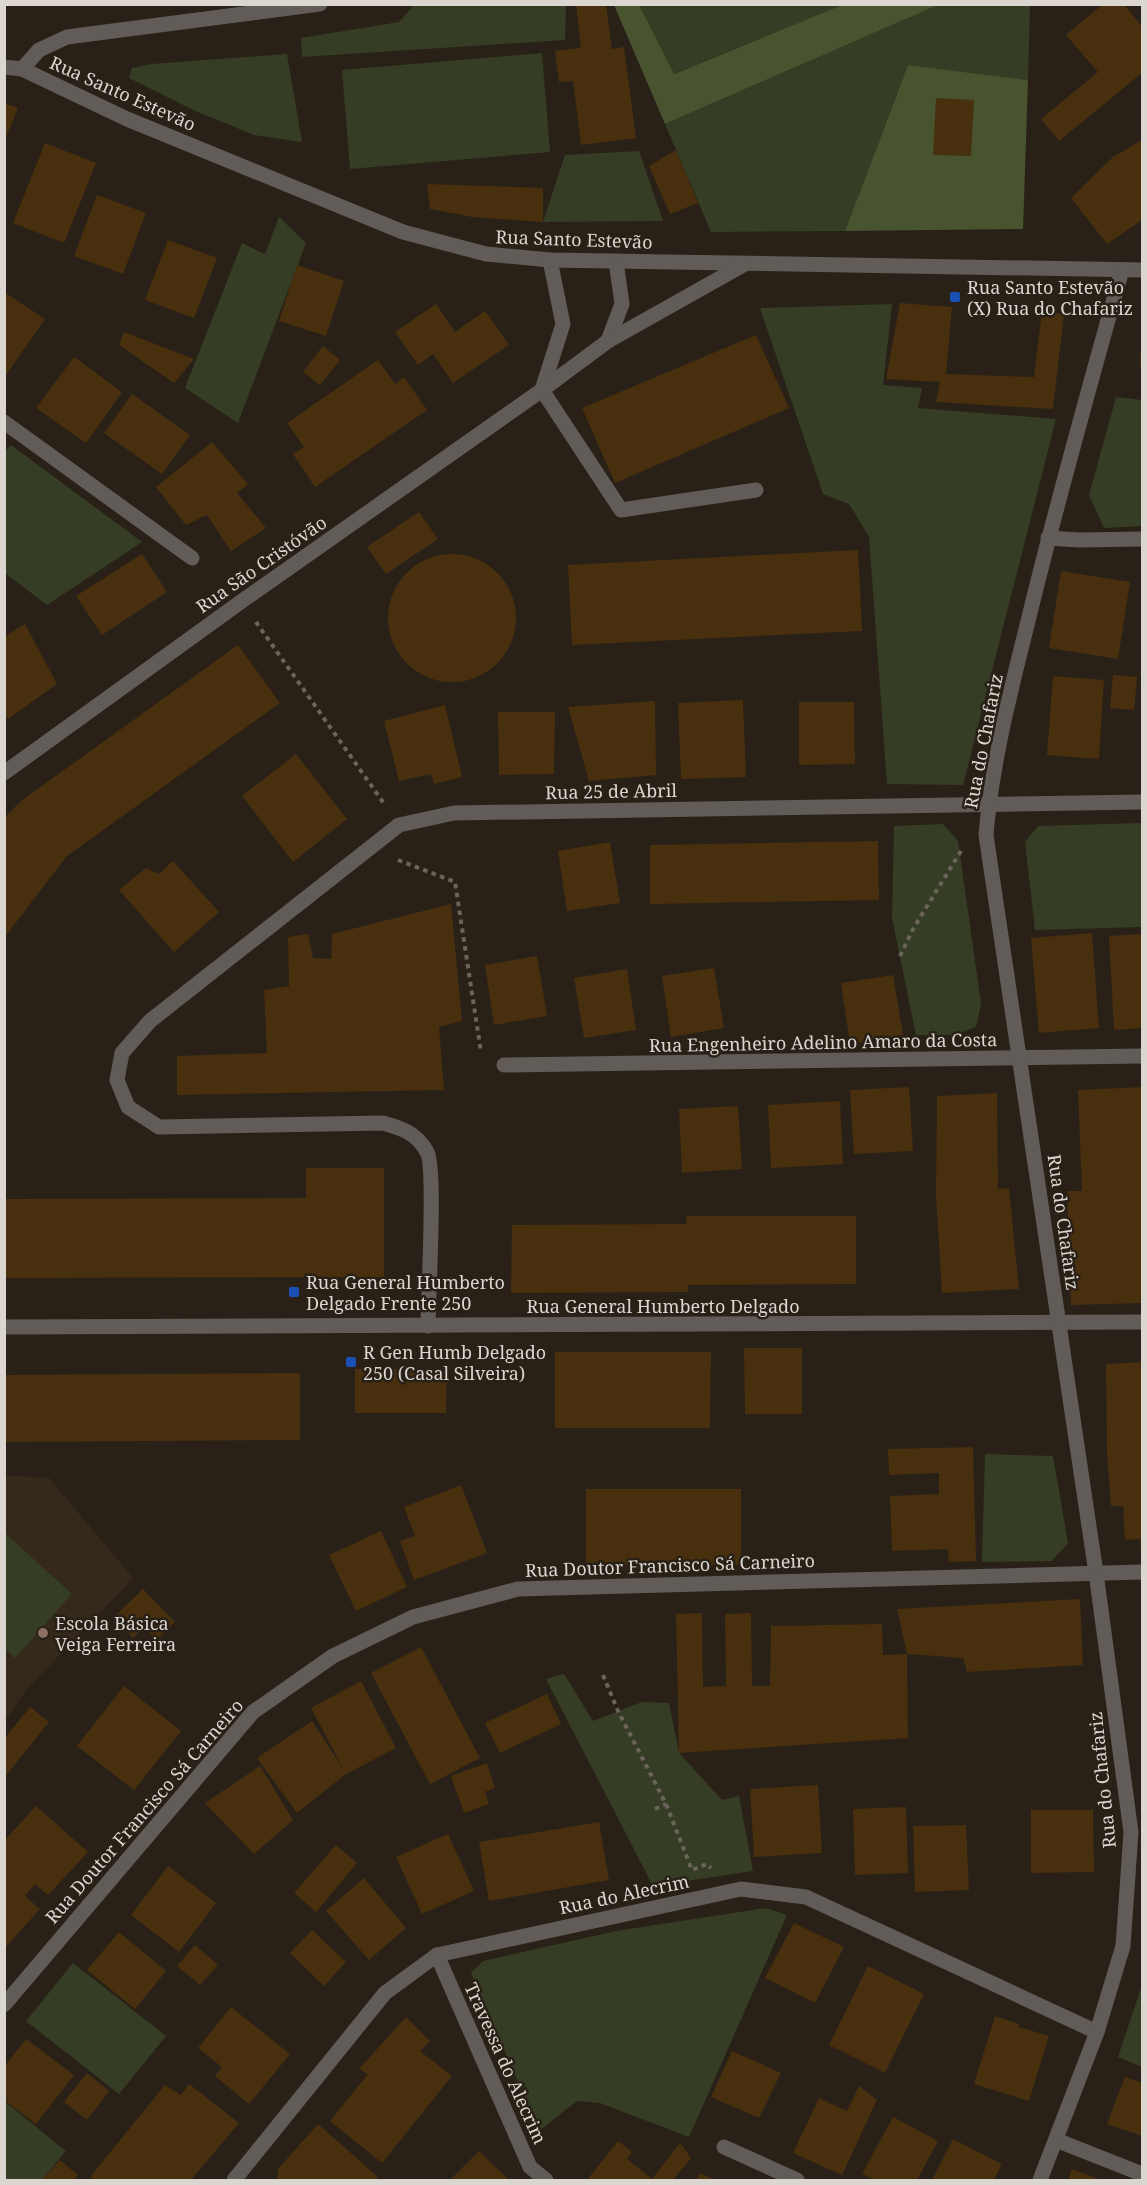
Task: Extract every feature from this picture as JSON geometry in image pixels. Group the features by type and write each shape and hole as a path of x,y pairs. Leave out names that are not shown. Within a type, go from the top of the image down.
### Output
{"street":[{"path":"22,69 39,50 67,37 320,4"},
{"name":"Rua Santo Estevão","path":"4,67 22,69 127,119 403,232 486,255 550,260 1143,270"},
{"path":"550,260 564,324 542,390 621,510 756,490"},
{"path":"608,340 622,304 616,261"},
{"name":"Rua São Cristóvão","path":"4,773 242,601 542,390 608,340 746,263"},
{"name":"Rua do Chafariz","path":"1040,2181 1097,2032 1123,1946 1137,1832 986,835 988,804 1002,726 1048,538 1122,270"},
{"path":"4,422 192,558"},
{"path":"1048,538 1143,539"},
{"name":"Rua 25 de Abril","path":"428,1326 431,1182 428,1153 407,1130 382,1123 159,1127 128,1107 117,1080 122,1053 150,1021 399,825 454,813 1143,802"},
{"name":"Rua Engenheiro Adelino Amaro da Costa","path":"504,1065 1143,1056"},
{"name":"Rua General Humberto Delgado","path":"4,1327 1143,1322"},
{"name":"Rua Doutor Francisco Sá Carneiro","path":"4,2005 253,1712 333,1656 413,1617 518,1589 1143,1572"},
{"name":"Rua do Alecrim","path":"234,2181 385,1993 437,1955 741,1889 807,1897 1097,2032"},
{"name":"Travessa do Alecrim","path":"437,1955 530,2167 546,2181"},
{"path":"1056,2140 1143,2174"},
{"path":"724,2146 797,2181"}],"path":[{"path":"242,601 399,825"},
{"path":"900,956 913,928 960,853 969,842 986,835"},
{"path":"369,849 455,882 483,1064 504,1065"},
{"path":"603,1675 618,1711 666,1804 692,1870 707,1864 719,1876 722,1893"},
{"path":"656,1809 666,1804"}],"shaded area":[{"name":"Escola Básica Veiga Ferreira","path":"5,1475 49,1478 133,1578 28,1688 5,1720"}],"green space":[{"path":"414,5 566,5 565,40 302,57 301,38 399,22"},
{"path":"614,5 639,5 674,74 842,5 938,5 665,124"},
{"path":"639,5 842,5 673,74"},
{"path":"938,5 1030,5 1028,80 908,65 845,231 711,232 665,124"},
{"path":"542,53 550,152 350,169 342,70"},
{"path":"287,54 302,142 254,135 193,110 129,78 132,68 152,64"},
{"path":"908,65 1028,80 1023,229 845,231"},
{"path":"639,151 663,221 543,222 565,155"},
{"path":"279,217 306,243 238,423 185,388 242,243 265,254"},
{"path":"892,304 883,385 922,388 918,408 1056,419 963,785 887,784 869,537 849,504 823,494 760,308"},
{"path":"1116,397 1142,400 1142,526 1104,528 1089,495"},
{"path":"11,445 142,542 47,605 5,573 5,451"},
{"path":"1142,823 1142,927 1035,930 1025,842 1038,826"},
{"path":"943,824 958,841 981,1003 976,1027 954,1035 916,1035 892,918 894,826"},
{"path":"985,1454 1053,1456 1068,1543 1052,1561 982,1562"},
{"path":"5,1533 72,1594 15,1658 5,1649"},
{"path":"564,1674 593,1721 642,1702 669,1703 679,1753 722,1800 739,1796 753,1871 653,1886 546,1679"},
{"path":"766,1908 787,1915 689,2137 600,2103 577,2101 539,2131 471,1973 483,1961 616,1931"},
{"path":"73,1963 166,2036 119,2094 26,2021"},
{"path":"1142,1988 1142,2067 1118,2057"},
{"path":"4,2101 66,2151 42,2180 5,2180"}],"building":[{"path":"576,4 606,4 612,49 624,47 636,138 581,145 573,81 559,82 555,51 581,48"},
{"path":"1103,4 1124,4 1142,27 1142,73 1059,141 1041,119 1098,72 1066,35"},
{"path":"936,98 974,100 971,156 933,155"},
{"path":"4,103 18,108 5,140 4,140"},
{"path":"1142,140 1142,220 1107,244 1071,198 1113,157"},
{"path":"45,143 96,163 64,243 13,223"},
{"path":"676,150 698,203 670,214 649,166"},
{"path":"427,184 543,188 543,222 472,217 430,209"},
{"path":"97,195 146,213 123,274 74,256"},
{"path":"168,240 217,258 194,318 145,300"},
{"path":"297,265 344,281 326,336 279,321"},
{"path":"4,292 45,319 4,378"},
{"path":"900,303 952,307 946,374 1034,377 1042,311 1064,314 1053,409 936,402 940,382 886,379"},
{"path":"436,304 455,332 485,311 509,345 453,383 433,354 418,365 395,332"},
{"path":"124,332 194,359 174,383 119,345"},
{"path":"756,335 789,408 615,483 582,408"},
{"path":"323,346 340,360 320,385 303,372"},
{"path":"1142,352 1142,367 1140,367 1140,353"},
{"path":"74,357 122,392 86,443 36,408"},
{"path":"378,360 395,384 404,377 427,410 315,487 293,454 304,447 287,423"},
{"path":"132,394 190,435 162,474 104,433"},
{"path":"212,442 248,484 237,493 266,528 231,551 207,515 186,525 156,487"},
{"path":"419,512 438,539 386,574 367,547"},
{"path":"858,550 862,631 572,645 568,565"},
{"path":"142,554 167,592 102,635 76,596"},
{"path":"452,554 477,559 497,573 511,593 516,618 511,643 497,663 477,677 452,682 427,677 407,663 393,643 388,618 393,593 407,573 427,559"},
{"path":"1061,571 1130,582 1118,659 1049,648"},
{"path":"25,624 57,684 8,719 4,715 4,637"},
{"path":"238,645 280,703 67,856 4,938 4,818 22,800"},
{"path":"1113,675 1137,677 1134,710 1110,708"},
{"path":"1053,676 1104,680 1099,759 1047,755"},
{"path":"743,700 746,777 681,779 678,703"},
{"path":"655,701 656,775 589,781 568,707"},
{"path":"799,702 854,702 855,764 799,765"},
{"path":"445,705 462,777 434,784 431,774 399,781 384,721"},
{"path":"498,712 555,712 554,774 499,775"},
{"path":"296,754 347,819 293,862 242,796"},
{"path":"878,841 879,900 650,904 650,845"},
{"path":"610,842 620,903 567,911 558,851"},
{"path":"173,861 219,912 174,952 119,890 146,868 159,874"},
{"path":"451,904 462,1021 439,1027 444,1090 177,1095 177,1056 267,1053 264,990 289,986 288,937 308,934 313,958 331,959 332,934"},
{"path":"1092,933 1099,1028 1039,1033 1031,938"},
{"path":"1142,934 1142,1028 1114,1030 1109,936"},
{"path":"537,956 547,1016 494,1025 485,965"},
{"path":"714,968 724,1028 671,1037 662,976"},
{"path":"627,969 636,1030 584,1038 574,978"},
{"path":"893,975 903,1035 850,1044 841,983"},
{"path":"909,1087 913,1151 854,1154 850,1090"},
{"path":"1142,1087 1142,1303 1071,1305 1067,1191 1082,1191 1078,1090"},
{"path":"997,1093 998,1189 1009,1188 1019,1289 942,1293 936,1194 937,1096"},
{"path":"840,1101 843,1164 771,1168 768,1105"},
{"path":"738,1106 742,1169 682,1173 679,1109"},
{"path":"306,1168 384,1168 384,1277 4,1278 4,1199 306,1198"},
{"path":"686,1216 856,1216 856,1284 688,1285 688,1292 511,1293 512,1225 687,1224"},
{"path":"744,1348 802,1348 802,1414 745,1414"},
{"path":"555,1352 711,1352 710,1428 555,1428"},
{"path":"1142,1362 1141,1555 1140,1539 1125,1540 1123,1506 1111,1506 1107,1454 1106,1364"},
{"path":"355,1369 447,1369 446,1413 355,1413"},
{"path":"300,1373 300,1440 4,1442 4,1375"},
{"path":"973,1447 976,1561 949,1562 948,1549 892,1551 890,1496 939,1494 939,1473 889,1475 888,1449"},
{"path":"461,1485 487,1553 414,1580 400,1541 415,1536 404,1507"},
{"path":"586,1489 741,1489 741,1565 586,1565"},
{"path":"381,1531 407,1587 356,1611 329,1555"},
{"path":"143,1589 175,1622 156,1640 144,1627 133,1638 114,1617"},
{"path":"1080,1599 1083,1665 967,1672 963,1658 907,1654 897,1609"},
{"path":"702,1613 703,1687 726,1686 725,1614 751,1613 752,1686 770,1686 771,1626 882,1624 883,1655 907,1654 908,1738 679,1753 676,1614"},
{"path":"421,1647 480,1758 430,1784 371,1673"},
{"path":"361,1681 396,1748 346,1774 297,1813 257,1758 312,1721 344,1770 311,1708"},
{"path":"124,1686 181,1731 134,1790 77,1746"},
{"path":"547,1694 561,1724 500,1753 485,1723"},
{"path":"30,1707 49,1722 4,1778 4,1739"},
{"path":"487,1763 495,1788 485,1792 489,1804 464,1813 451,1776"},
{"path":"260,1766 293,1820 254,1854 205,1803"},
{"path":"818,1785 822,1853 754,1857 750,1789"},
{"path":"36,1806 88,1852 48,1895 35,1884 25,1896 40,1909 4,1949 4,1841"},
{"path":"906,1807 908,1873 855,1875 853,1809"},
{"path":"1031,1810 1093,1810 1094,1872 1031,1873"},
{"path":"599,1822 609,1880 489,1901 479,1842"},
{"path":"966,1825 969,1890 915,1892 913,1826"},
{"path":"448,1834 474,1891 422,1914 396,1857"},
{"path":"336,1845 357,1863 316,1912 294,1893"},
{"path":"168,1866 216,1903 179,1952 131,1915"},
{"path":"364,1878 406,1928 369,1960 326,1911"},
{"path":"794,1923 844,1947 815,2003 765,1978"},
{"path":"312,1930 346,1962 324,1986 290,1953"},
{"path":"119,1932 166,1971 135,2009 87,1970"},
{"path":"195,1945 218,1965 200,1985 177,1966"},
{"path":"868,1966 924,1994 885,2073 829,2045"},
{"path":"231,2007 290,2054 249,2104 215,2076 222,2067 198,2048"},
{"path":"995,2016 1019,2024 1019,2027 1049,2036 1029,2101 974,2084"},
{"path":"406,2017 430,2041 420,2051 452,2076 382,2163 330,2121 368,2074 359,2069"},
{"path":"26,2039 74,2075 36,2124 4,2100 4,2067"},
{"path":"732,2051 781,2073 759,2118 711,2097"},
{"path":"87,2073 109,2091 87,2120 64,2102"},
{"path":"1125,2077 1142,2083 1142,2136 1107,2124"},
{"path":"189,2084 239,2123 191,2180 95,2180 90,2177 165,2085 181,2095"},
{"path":"859,2086 877,2100 842,2175 793,2153 819,2098 847,2111"},
{"path":"893,2117 938,2141 917,2180 875,2180 862,2174"},
{"path":"318,2124 378,2177 375,2180 277,2180 278,2169"},
{"path":"953,2139 1002,2164 994,2180 932,2180"},
{"path":"618,2141 632,2152 627,2159 652,2179 680,2143 691,2158 673,2180 587,2180"},
{"path":"479,2151 509,2180 450,2180"},
{"path":"60,2160 78,2175 74,2180 42,2180"},
{"path":"1072,2169 1101,2180 1068,2180"},
{"path":"700,2173 715,2180 696,2180"}],"place":[{"name":"Rua Santo Estevão (X) Rua do Chafariz","path":"955,297"},
{"name":"Rua General Humberto Delgado Frente 250","path":"294,1292"},
{"name":"R Gen Humb Delgado 250 (Casal Silveira)","path":"351,1362"},
{"name":"Escola Básica Veiga Ferreira","path":"43,1633"}]}
